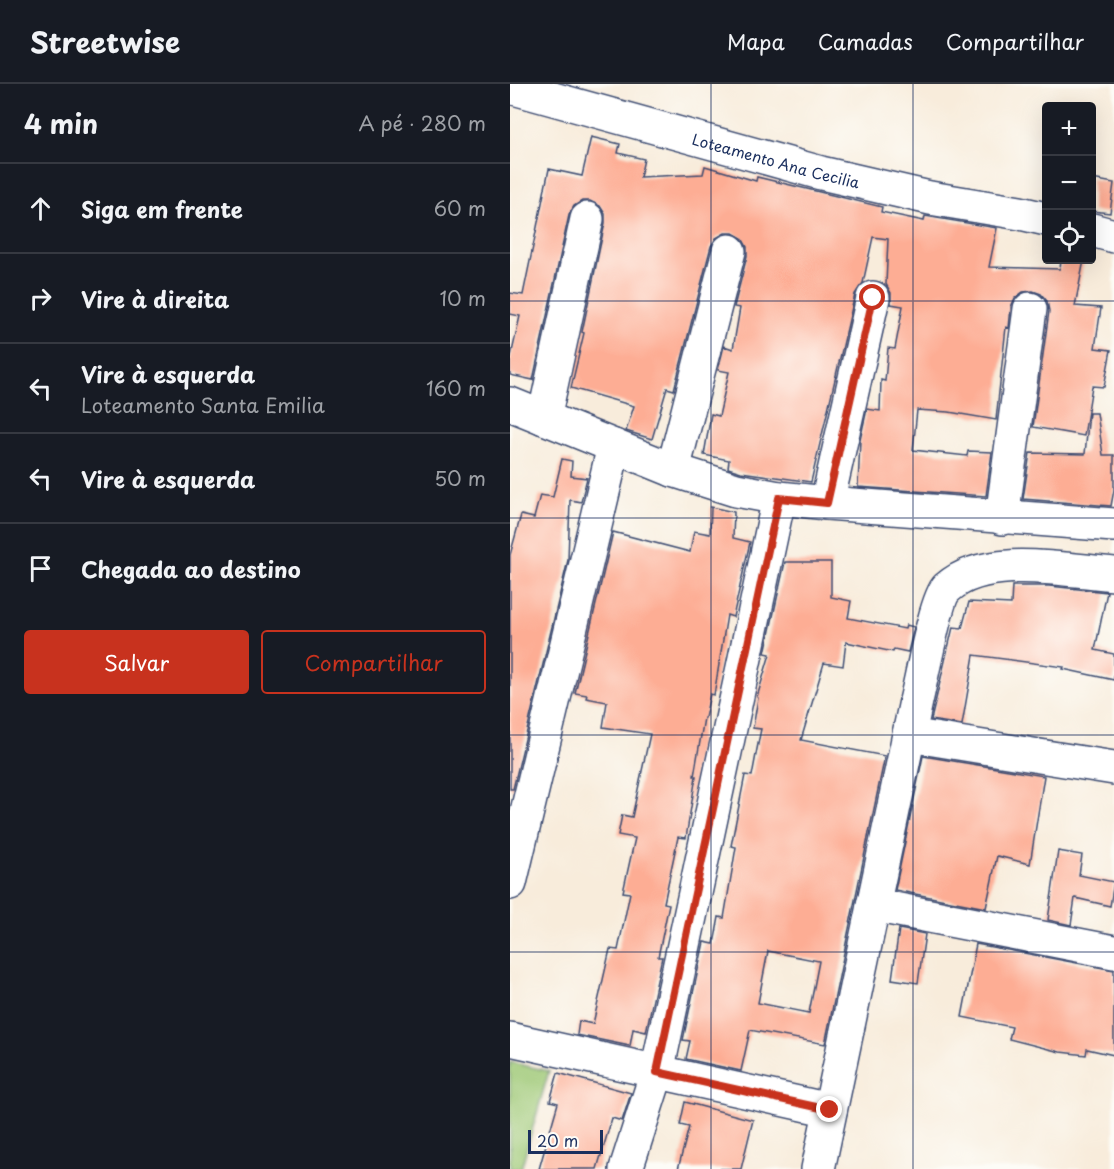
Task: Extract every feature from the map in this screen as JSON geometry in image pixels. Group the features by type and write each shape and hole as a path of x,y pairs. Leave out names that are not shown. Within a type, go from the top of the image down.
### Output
{"street":[{"name":"Loteamento Ana Cecilia","path":"510,87 821,173 930,198 1042,218"},
{"path":"544,418 587,219"},
{"path":"1096,231 1114,236"},
{"path":"673,470 729,251"},
{"path":"827,503 873,298"},
{"path":"1002,518 1030,309"},
{"path":"510,404 673,470 736,490 779,498 827,503 1114,525"},
{"path":"510,883 615,447"},
{"path":"626,1169 657,1072 779,498"},
{"path":"818,1169 909,735 934,622 944,590 963,575 996,567 1114,574"},
{"path":"909,735 1114,768"},
{"path":"873,905 1114,952"},
{"path":"510,1039 830,1110"}],"green space":[{"path":"510,1062 549,1071 521,1169 510,1169"}],"building":[{"path":"591,137 620,144 618,153 644,159 640,177 703,174 705,166 756,181 757,177 882,207 881,212 924,221 925,216 997,228 989,267 1060,269 1061,264 1083,264 1075,306 1101,308 1095,348 1111,350 1104,387 1092,386 1084,436 1033,427 1049,311 1047,301 1041,294 1033,291 1023,292 1015,298 1011,307 1009,328 1006,327 996,420 949,412 917,410 913,450 967,456 968,451 992,452 986,496 858,487 860,440 867,409 880,411 881,380 885,381 888,348 895,349 903,306 891,304 891,293 886,284 888,239 873,237 863,283 855,294 811,482 741,472 728,468 729,460 704,455 711,414 719,416 729,372 718,370 724,346 733,349 740,308 734,307 747,256 747,247 742,238 733,233 725,233 716,238 711,246 674,390 667,388 652,439 626,431 634,406 571,388 605,223 605,214 600,206 590,201 582,201 574,206 569,215 533,380 510,375 510,361 520,316 510,314 510,293 523,295 549,169 582,176"},
{"path":"1096,180 1114,183 1110,213 1096,211"},
{"path":"1089,413 1097,413 1103,455 1114,455 1114,490 1111,506 1023,499 1030,453 1085,454"},
{"path":"562,459 572,461 571,476 587,478 581,502 570,500 568,560 513,789 510,789 510,555 521,515 534,518 540,495 553,497"},
{"path":"711,507 734,512 733,538 750,542 733,617 727,615 714,695 710,694 704,718 686,838 678,837 664,903 669,904 658,957 662,957 646,1032 633,1029 630,1046 577,1035 579,1021 593,1024 610,949 618,950 630,893 623,892 635,838 618,835 622,815 632,817 650,734 603,727 607,702 586,698 587,695 575,693 613,532 690,552 694,531 710,534"},
{"path":"785,562 831,562 831,597 851,601 848,618 905,629 906,625 914,627 908,652 894,649 893,652 846,642 843,666 824,663 801,740 885,756 825,1044 750,1030 741,1071 686,1059 690,1041 683,1040 704,942 714,944 719,917 724,918 736,847 731,846 745,775 752,776 761,729 753,728 757,697 770,654 765,653","holes":["768,951 819,961 809,1013 758,1003"]},
{"path":"1012,586 1049,586 1107,592 1095,650 1114,654 1114,680 1063,669 1064,667 974,655 962,725 931,720 953,627 962,628 969,602 1011,604"},
{"path":"923,756 1044,776 1030,864 997,856 986,908 895,890"},
{"path":"1058,851 1082,855 1079,875 1114,882 1110,906 1075,898 1071,925 1048,920"},
{"path":"899,929 925,934 918,983 892,979"},
{"path":"976,944 1114,970 1114,1055 1087,1049 1086,1055 1060,1052 1009,1039 1012,1027 962,1017"},
{"path":"558,1073 631,1093 622,1121 612,1118 597,1169 539,1169 558,1103 550,1101"},
{"path":"685,1102 753,1120 741,1169 678,1169 689,1127 680,1125"}],"route":[{"path":"830,1110 657,1072 779,498 827,503 873,298"}]}
